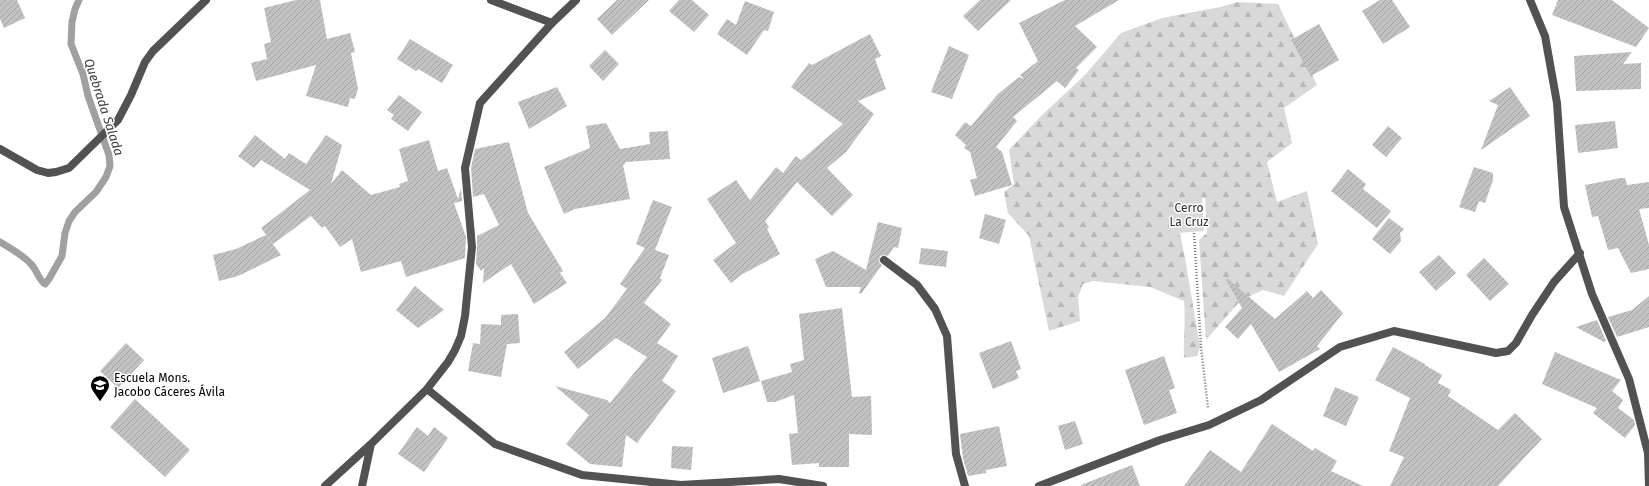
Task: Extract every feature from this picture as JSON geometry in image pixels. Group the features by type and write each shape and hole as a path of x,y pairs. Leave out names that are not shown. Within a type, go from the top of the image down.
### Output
{"street":[{"path":"0,149 36,170 48,173 62,171 69,168 110,129 124,111 145,62 153,51 206,0"},
{"path":"491,0 552,23"},
{"path":"324,486 371,444 427,389 455,350 461,336 465,316 472,247 465,168 480,103 552,23 576,0"},
{"path":"1530,0 1545,36 1557,103 1564,207 1592,294 1629,380 1648,454 1649,486"},
{"path":"1039,486 1160,440 1209,425 1261,400 1340,347 1394,331 1496,353 1508,350 1516,343 1532,315 1554,282 1580,253"},
{"path":"884,260 917,285 934,309 947,336 956,454 964,486"},
{"path":"427,389 495,444 582,474 681,485 779,479 823,486"},
{"path":"362,486 371,444"}],"path":[{"path":"1194,234 1201,347 1209,425"}],"green space":[{"path":"1238,2 1278,4 1317,85 1284,108 1292,143 1267,162 1277,202 1307,191 1318,244 1284,296 1263,290 1241,300 1206,340 1199,240 1207,233 1205,198 1178,199 1180,234 1200,347 1197,356 1184,358 1184,301 1150,287 1093,281 1083,284 1078,297 1080,321 1049,331 1029,236 1008,213 1004,192 1014,184 1009,150 1041,116 1085,75 1121,33 1162,18"},
{"name":"Cerro La Cruz","path":"1202,196 1204,231 1177,233 1175,198"}],"building":[{"path":"0,0 17,0 25,18 4,28 0,19"},
{"path":"296,0 320,0 327,39 350,33 355,52 351,53 358,89 355,99 350,98 348,107 306,96 316,65 256,81 251,63 267,59 264,44 271,42 264,8"},
{"path":"617,0 649,0 612,35 597,19"},
{"path":"679,0 692,0 709,15 694,32 669,11"},
{"path":"980,0 1011,0 978,31 963,16"},
{"path":"1065,0 1119,0 1075,26 1097,47 1076,68 1079,70 1065,88 1057,81 1013,117 1017,121 996,147 1002,152 1012,185 975,196 970,180 977,178 970,152 964,148 966,145 955,135 965,122 971,126 998,94 1019,77 1024,79 1020,75 1038,61 1019,23"},
{"path":"1380,0 1392,0 1410,27 1383,44 1362,11"},
{"path":"1558,0 1612,0 1649,28 1636,47 1552,15"},
{"path":"745,1 774,12 768,31 764,30 747,55 717,34 727,19 736,25"},
{"path":"1319,24 1339,60 1311,76 1291,40"},
{"path":"870,34 881,56 875,59 886,89 858,101 874,114 846,152 827,168 853,195 832,216 797,182 765,221 769,227 767,229 780,254 741,275 731,283 713,260 736,243 707,199 736,180 750,200 776,167 783,173 796,156 801,160 843,124 791,87 809,63 812,65"},
{"path":"410,39 453,65 442,83 418,69 416,71 397,59"},
{"path":"949,46 969,55 952,99 931,92"},
{"path":"605,50 619,64 603,81 589,66"},
{"path":"1632,52 1623,64 1641,63 1641,89 1576,91 1574,56"},
{"path":"557,87 567,106 529,129 518,102"},
{"path":"1510,87 1530,116 1481,150 1498,105 1489,101"},
{"path":"399,95 422,112 408,131 391,119 394,115 387,110"},
{"path":"1615,121 1618,148 1578,153 1575,125"},
{"path":"606,123 620,149 650,144 649,132 668,131 670,159 625,162 623,165 630,199 575,209 564,214 544,167 590,148 586,126"},
{"path":"1388,126 1402,138 1386,157 1372,145"},
{"path":"255,135 285,159 289,153 306,164 326,135 342,145 331,184 342,170 371,195 400,187 399,184 408,181 399,149 429,140 438,171 447,168 458,199 461,188 462,201 454,203 466,237 465,258 406,277 401,261 361,272 352,239 340,247 325,226 322,228 311,216 273,244 261,228 310,190 261,160 254,168 238,156"},
{"path":"509,142 528,213 563,271 560,273 567,283 534,304 511,264 483,283 484,268 481,271 476,264 477,236 499,225 484,194 473,197 471,168 475,149"},
{"path":"1474,167 1493,173 1493,180 1485,203 1479,201 1475,212 1459,207"},
{"path":"1348,169 1366,184 1363,189 1391,211 1377,228 1331,191"},
{"path":"1625,178 1627,185 1649,182 1649,208 1639,209 1649,245 1649,269 1631,273 1618,248 1608,250 1598,216 1592,217 1585,185"},
{"path":"653,200 672,207 655,250 669,255 660,278 662,280 644,303 671,324 657,343 678,356 662,381 676,391 637,443 626,435 622,467 590,464 566,444 589,415 555,386 607,400 610,403 647,357 616,338 578,369 564,352 605,318 627,289 620,284 645,248 636,244"},
{"path":"985,214 1006,220 999,244 979,238"},
{"path":"1389,218 1404,229 1400,233 1401,241 1390,254 1372,239"},
{"path":"878,222 902,228 898,248 894,247 888,256 880,256 879,262 882,265 861,294 859,293 861,287 826,287 815,259 833,251 866,270"},
{"path":"266,235 281,255 238,276 219,281 213,255 236,249"},
{"path":"921,248 948,251 946,267 919,264"},
{"path":"1439,255 1456,273 1436,291 1419,272"},
{"path":"1484,258 1509,284 1490,301 1466,275"},
{"path":"1228,279 1275,319 1307,291 1313,298 1321,290 1343,313 1317,346 1320,349 1279,372 1251,324 1238,339 1225,327 1242,308 1226,280"},
{"path":"415,286 444,310 418,328 396,310"},
{"path":"1649,296 1649,327 1617,337 1608,317 1632,310"},
{"path":"842,308 852,397 871,396 872,435 849,434 849,467 819,467 819,463 792,465 789,434 798,433 794,395 775,402 767,402 761,381 792,372 790,364 804,360 799,314"},
{"path":"518,314 520,343 507,344 501,377 468,371 473,343 480,344 481,324 501,325 501,315"},
{"path":"1597,320 1606,341 1604,342 1576,327"},
{"path":"1011,341 1021,369 1016,371 1019,378 993,389 979,353"},
{"path":"126,343 144,360 118,388 100,371"},
{"path":"748,346 760,381 723,393 712,358"},
{"path":"1393,347 1442,375 1438,383 1451,390 1448,396 1498,430 1515,413 1542,439 1498,486 1390,486 1404,457 1389,451 1410,398 1375,380"},
{"path":"1555,352 1621,380 1612,391 1623,400 1618,408 1634,420 1635,425 1625,438 1593,413 1597,408 1542,384"},
{"path":"1164,356 1175,388 1169,390 1177,413 1144,425 1125,370"},
{"path":"1335,387 1359,397 1346,426 1323,416"},
{"path":"135,399 190,450 165,477 110,427"},
{"path":"1075,421 1083,444 1065,450 1058,426"},
{"path":"1272,424 1313,451 1315,448 1337,461 1331,471 1363,486 1184,486 1210,450 1241,472"},
{"path":"999,426 1007,466 986,470 986,473 968,476 963,458 960,434"},
{"path":"417,427 428,436 434,427 448,438 424,472 398,454"},
{"path":"672,446 693,447 691,470 671,468"},
{"path":"1132,465 1140,486 1081,486 1081,485"}],"waterway":[{"name":"Quebrada Salada","path":"0,242 28,261 45,284 62,256 65,233 69,221 75,212 96,192 106,177 110,166 109,155 88,96 83,74 71,44 72,22 79,0"}],"place":[{"name":"Escuela Mons. Jacobo Cáceres Ávila","path":"100,402"}]}
